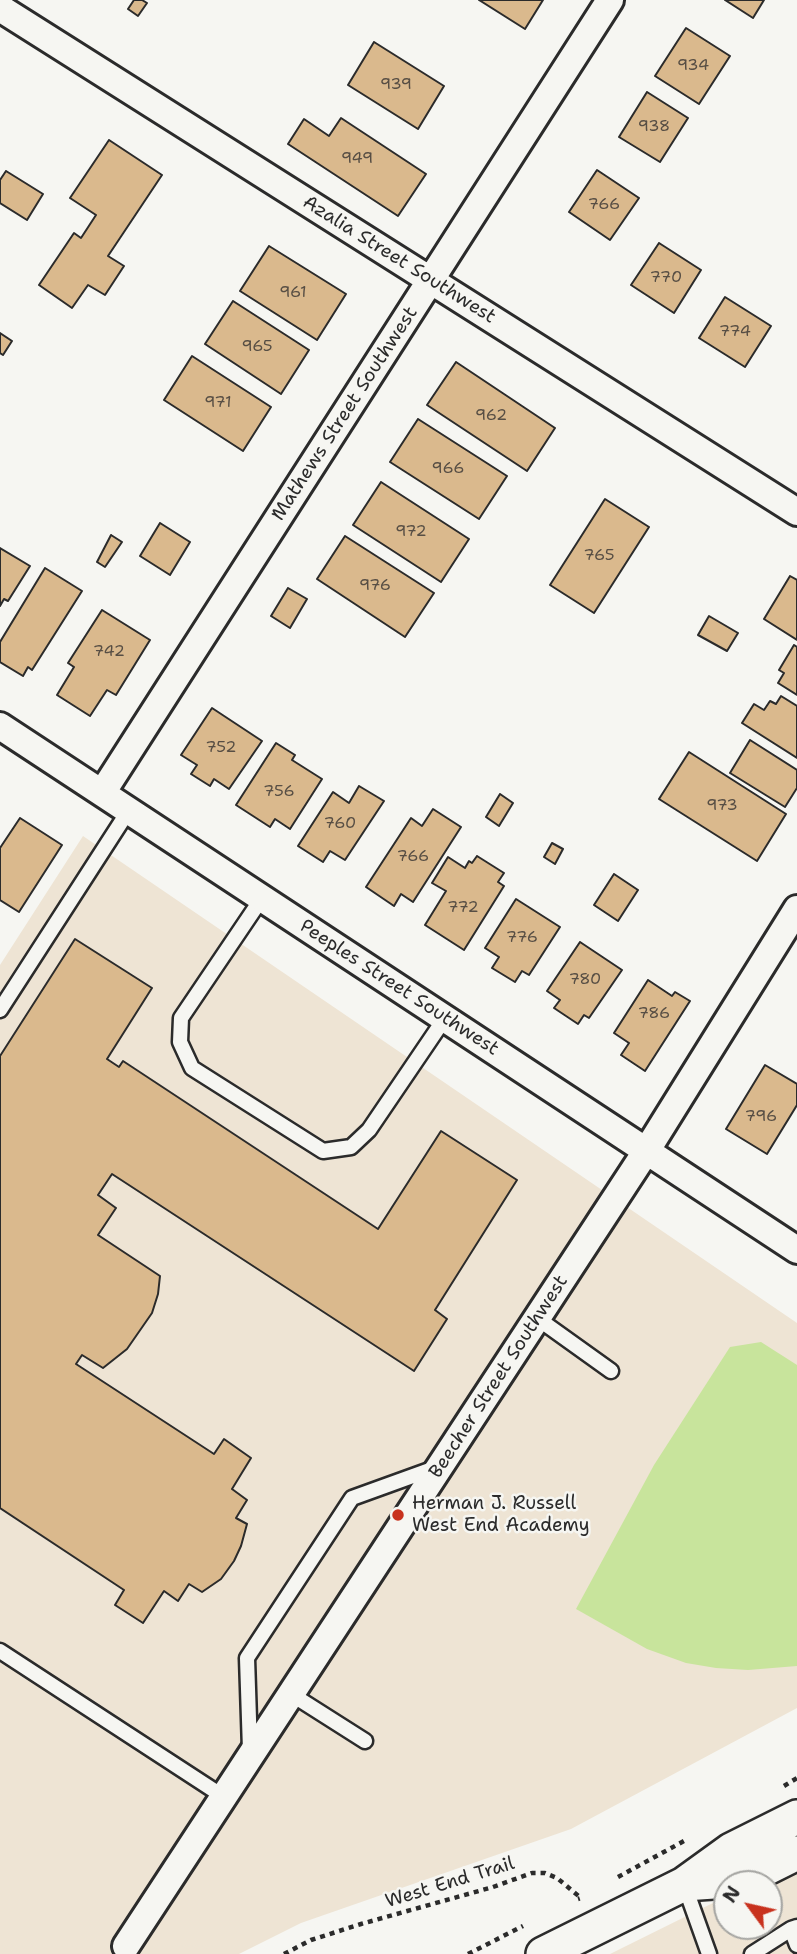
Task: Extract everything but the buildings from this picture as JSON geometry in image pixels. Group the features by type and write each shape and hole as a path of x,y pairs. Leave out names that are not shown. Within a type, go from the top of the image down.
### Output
{"street":[{"name":"Mathews Street Southwest","path":"102,793 610,0"},
{"name":"Azalia Street Southwest","path":"0,8 797,512"},
{"name":"Peeples Street Southwest","path":"0,726 797,1250"},
{"name":"Beecher Street Southwest","path":"126,1946 647,1150 797,909"},
{"path":"543,1954 684,1884 731,1850 797,1817"},
{"path":"684,1884 743,1880 797,1853"}],"lane":[{"path":"0,1010 129,810"},
{"path":"262,898 181,1018 180,1042 192,1068 323,1151 351,1147 369,1130 445,1018"},
{"path":"537,1318 611,1371"},
{"path":"251,1756 247,1658 352,1499 440,1466"},
{"path":"0,1651 224,1797"},
{"path":"291,1694 365,1741"},
{"path":"684,1884 709,1954"},
{"path":"752,1954 794,1928 797,1945"}],"path":[{"name":"West End Trail","path":"284,1954 311,1940 532,1873 545,1873 557,1878 581,1898 569,1903"},
{"path":"468,1954 524,1926"}],"shaded area":[{"name":"Herman J. Russell West End Academy","path":"83,836 797,1323 797,1708 571,1829 301,1923 239,1954 0,1954 0,965"},
{"path":"797,1865 797,1954 610,1954 713,1903 713,1940 783,1940 783,1874"}],"green space":[{"path":"761,1342 797,1365 797,1666 748,1670 686,1663 647,1649 576,1609 654,1465 730,1347"}],"place":[{"name":"Herman J. Russell West End Academy","path":"398,1515"}]}
